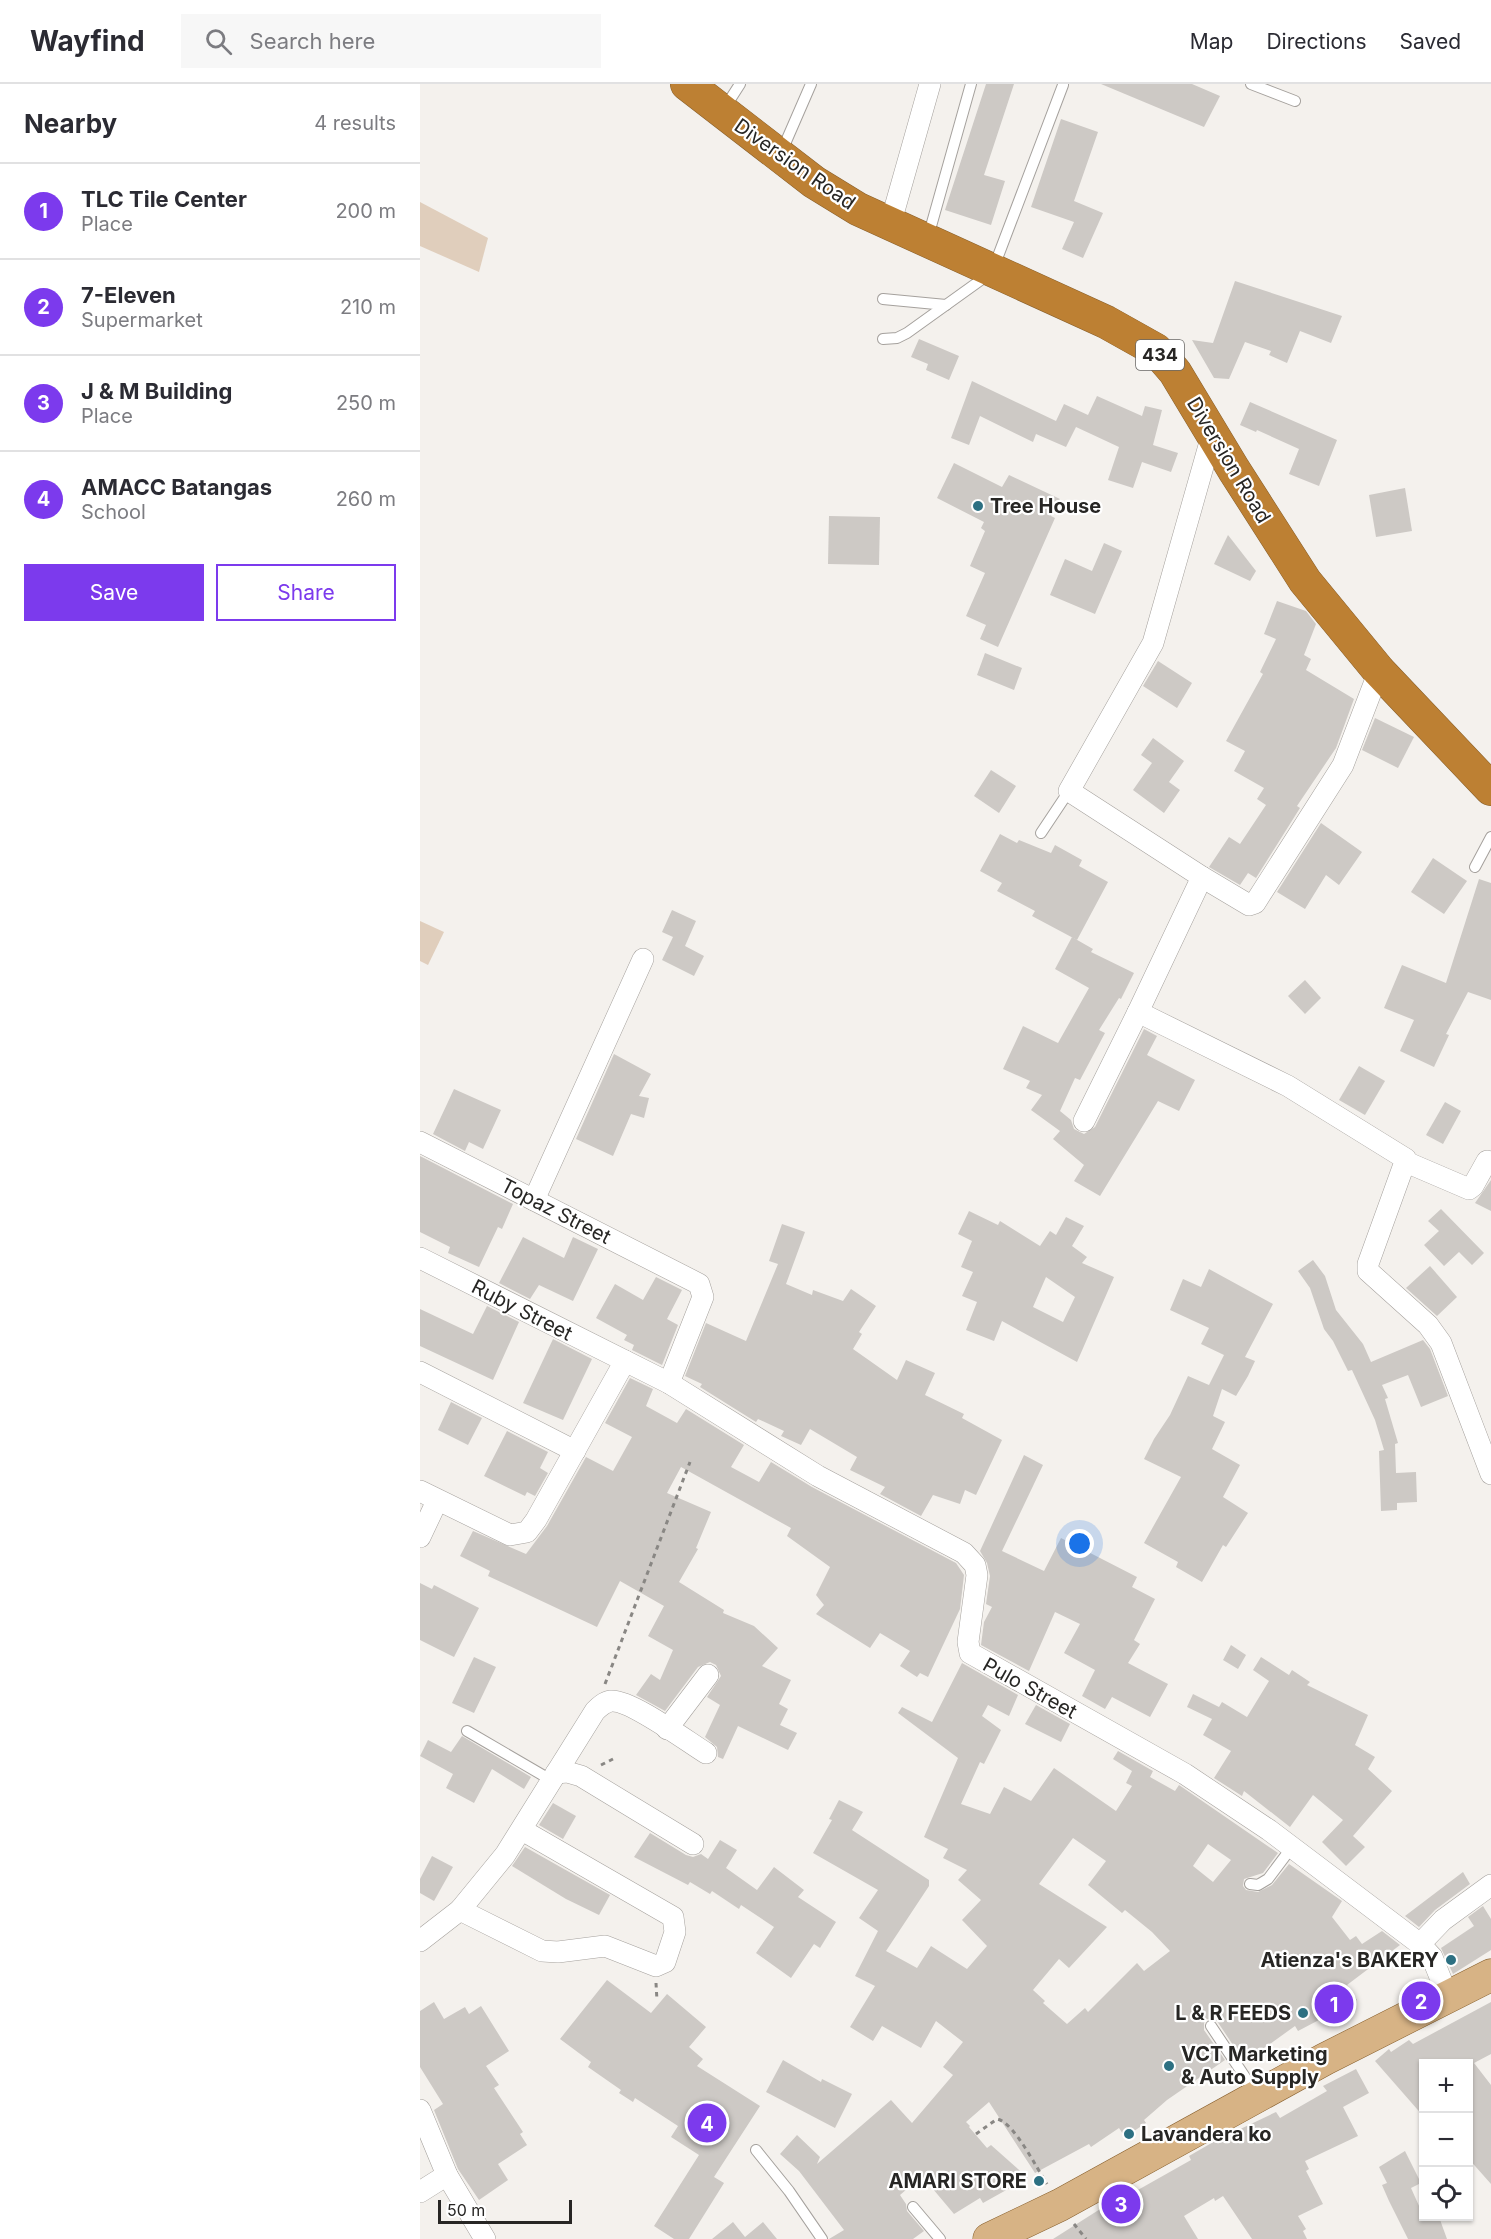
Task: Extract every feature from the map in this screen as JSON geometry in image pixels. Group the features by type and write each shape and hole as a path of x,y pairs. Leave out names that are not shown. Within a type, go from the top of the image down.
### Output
{"highway":[{"name":"Diversion Road","path":"687,84 814,182 890,225 1106,322 1156,350 1175,372 1212,435 1305,581 1379,671 1491,789"}],"main road":[{"path":"989,2239 1060,2205 1257,2095 1491,1975"}],"street":[{"path":"890,225 930,84"},
{"path":"1212,435 1153,643 1069,791 1202,877 1249,905 1256,903 1343,765 1379,671"},
{"path":"1084,1121 1202,877"},
{"path":"534,1200 643,959"},
{"path":"1138,1012 1288,1086 1403,1156 1406,1162 1469,1189 1476,1182 1487,1161"},
{"name":"Topaz Street","path":"420,1142 699,1284 703,1297 669,1383"},
{"path":"1406,1162 1368,1264 1368,1271 1428,1325 1441,1344 1491,1474"},
{"name":"Ruby Street","path":"420,1258 625,1361"},
{"path":"420,1537 429,1496 510,1535 520,1535 532,1527 625,1361"},
{"name":"Pulo Street","path":"625,1361 669,1383 818,1476 964,1553 975,1565 976,1575 968,1642 970,1653 975,1658 1185,1774 1292,1847 1420,1944 1432,1957 1448,1997"},
{"path":"420,1372 575,1451"},
{"path":"667,1729 708,1675"},
{"path":"420,1941 460,1910 482,1886 522,1830 593,1714 626,1716 641,1712 706,1753"},
{"path":"554,1777 567,1772 580,1776 693,1844"},
{"path":"460,1910 542,1951 558,1952 605,1946 656,1966 665,1962 675,1932 673,1917 522,1830"},
{"path":"1420,1944 1443,1920 1491,1885"},
{"path":"420,2110 447,2175 485,2239"},
{"path":"420,2192 447,2175"}],"lane":[{"path":"722,112 740,84"},
{"path":"779,156 811,84"},
{"path":"927,242 971,84"},
{"path":"1251,84 1295,101"},
{"path":"883,339 897,338 907,333 992,272 1063,85"},
{"path":"883,299 946,305"},
{"path":"1041,832 1069,791"},
{"path":"1475,867 1491,837"},
{"path":"467,1731 554,1777"},
{"path":"1250,1884 1258,1885 1268,1878 1292,1847"},
{"path":"1211,2026 1257,2095"},
{"path":"756,2151 789,2191 822,2239"},
{"path":"913,2207 940,2239"}],"path":[{"path":"593,1714 690,1462"},
{"path":"976,2134 997,2119 1003,2121 1014,2132 1060,2205"}],"shaded area":[{"path":"420,202 488,238 479,272 420,246"},
{"path":"420,921 444,932 428,965 420,961"}],"building":[{"path":"986,84 1014,84 984,175 1005,181 991,225 945,210"},
{"path":"1101,84 1192,84 1220,96 1204,127"},
{"path":"1061,119 1098,132 1074,201 1103,213 1083,258 1062,249 1074,222 1031,207"},
{"path":"1235,281 1342,316 1331,343 1300,331 1287,363 1269,355 1271,351 1245,342 1229,379 1214,378 1192,340 1213,343"},
{"path":"919,339 959,356 949,380 926,370 928,364 911,357"},
{"path":"972,381 1056,421 1064,404 1088,415 1097,396 1142,416 1145,406 1162,410 1153,445 1178,453 1171,472 1142,462 1133,488 1108,480 1119,447 1076,427 1066,447 1036,434 1033,442 980,416 969,445 951,438"},
{"path":"1250,402 1337,440 1319,486 1289,474 1299,449 1240,425"},
{"path":"954,463 1002,487 1009,475 1060,499 1051,516 1055,518 998,647 980,639 986,625 966,616 985,573 970,566 985,531 981,528 984,522 937,498"},
{"path":"1405,488 1412,531 1376,537 1369,495"},
{"path":"829,516 880,517 879,565 828,564"},
{"path":"1228,535 1256,571 1250,581 1214,564"},
{"path":"1104,543 1122,551 1095,614 1050,595 1065,559 1092,571"},
{"path":"1277,601 1306,611 1316,624 1304,655 1311,659 1306,670 1354,699 1336,748 1297,806 1300,808 1256,878 1248,873 1240,885 1209,867 1229,837 1240,844 1266,805 1257,799 1264,788 1234,771 1245,751 1226,741 1263,674 1260,672 1276,639 1264,634"},
{"path":"985,653 1022,668 1014,690 977,675"},
{"path":"1158,661 1192,683 1177,708 1143,686"},
{"path":"1375,718 1414,737 1398,768 1362,750"},
{"path":"1153,738 1184,761 1169,782 1180,790 1164,813 1133,790 1152,763 1141,755"},
{"path":"991,770 1016,786 999,813 974,796"},
{"path":"1321,823 1362,852 1339,885 1326,875 1305,909 1277,892"},
{"path":"1000,834 1017,843 1019,840 1051,853 1055,845 1082,860 1079,866 1108,882 1077,940 1032,916 1035,911 997,891 1002,883 980,871"},
{"path":"1433,858 1467,881 1444,914 1411,892"},
{"path":"1479,879 1491,883 1491,1000 1468,992 1446,1034 1449,1035 1434,1067 1400,1051 1414,1020 1384,1008 1402,965 1446,983"},
{"path":"672,910 696,921 685,946 704,956 694,976 662,960 673,937 662,932"},
{"path":"1072,937 1093,949 1091,952 1134,973 1121,999 1119,998 1099,1030 1105,1033 1080,1080 1075,1078 1060,1111 1071,1120 1074,1129 1084,1134 1095,1127 1144,1029 1157,1036 1147,1055 1195,1080 1179,1111 1158,1101 1100,1196 1074,1181 1084,1165 1053,1139 1060,1131 1031,1110 1042,1095 1026,1088 1030,1081 1003,1069 1023,1026 1058,1043 1089,988 1055,969"},
{"path":"1305,980 1321,998 1305,1014 1288,996"},
{"path":"614,1054 651,1074 639,1096 649,1098 644,1118 631,1114 613,1156 576,1139"},
{"path":"1359,1066 1385,1081 1365,1115 1339,1100"},
{"path":"454,1089 501,1110 483,1149 469,1142 465,1151 433,1134"},
{"path":"1445,1102 1461,1111 1443,1144 1426,1135"},
{"path":"420,1156 513,1204 502,1229 498,1227 479,1267 448,1253 450,1247 420,1232"},
{"path":"1491,1180 1491,1211 1475,1203"},
{"path":"1441,1209 1484,1253 1472,1265 1459,1252 1444,1266 1424,1245 1439,1231 1428,1221"},
{"path":"969,1211 998,1225 1000,1221 1040,1246 1050,1231 1056,1235 1066,1217 1084,1226 1072,1246 1087,1257 1082,1263 1114,1277 1077,1362 1002,1321 994,1341 966,1330 977,1302 962,1296 973,1272 961,1267 972,1241 958,1234","holes":["1046,1277 1075,1297 1063,1322 1033,1307"]},
{"path":"782,1224 805,1232 786,1284 812,1295 813,1290 843,1301 851,1289 876,1306 859,1332 862,1334 853,1349 897,1380 906,1360 935,1373 925,1395 964,1414 962,1418 1002,1440 976,1495 965,1490 960,1504 933,1495 921,1516 880,1494 885,1487 850,1470 857,1457 810,1429 801,1445 781,1436 784,1431 758,1419 756,1422 700,1387 702,1384 685,1376 706,1323 746,1341 778,1264 769,1261"},
{"path":"523,1237 564,1258 573,1237 598,1249 573,1301 539,1285 530,1299 499,1283"},
{"path":"1313,1260 1325,1276 1336,1310 1363,1344 1371,1362 1423,1340 1430,1349 1448,1396 1421,1407 1408,1375 1382,1385 1388,1398 1385,1399 1398,1443 1395,1444 1396,1473 1416,1472 1417,1502 1397,1503 1397,1510 1381,1511 1379,1451 1384,1450 1375,1420 1352,1370 1348,1371 1333,1341 1324,1329 1310,1288 1298,1271"},
{"path":"1430,1266 1457,1297 1437,1316 1406,1288"},
{"path":"1209,1269 1273,1304 1245,1357 1255,1361 1248,1376 1236,1396 1222,1389 1213,1416 1225,1422 1212,1449 1240,1465 1223,1497 1248,1513 1226,1547 1223,1545 1202,1582 1176,1567 1178,1562 1144,1543 1181,1477 1144,1459 1170,1415 1188,1376 1209,1385 1224,1355 1201,1344 1209,1328 1170,1310 1183,1279 1201,1287"},
{"path":"656,1277 682,1290 667,1319 678,1325 662,1365 632,1350 634,1345 624,1340 627,1335 596,1318 615,1284 643,1300"},
{"path":"487,1306 519,1322 493,1380 420,1346 420,1309 473,1334"},
{"path":"553,1339 592,1359 563,1420 523,1403"},
{"path":"630,1378 653,1389 646,1406 677,1423 686,1409 744,1445 731,1467 759,1482 771,1462 812,1487 956,1563 964,1575 960,1609 928,1677 920,1673 917,1677 900,1666 910,1651 880,1633 870,1648 816,1614 824,1605 816,1595 830,1567 787,1536 791,1528 681,1467 667,1493 711,1512 696,1548 698,1549 679,1582 724,1610 723,1613 754,1626 778,1648 762,1666 791,1680 779,1704 788,1709 780,1725 797,1733 788,1750 738,1726 723,1759 718,1757 717,1747 705,1737 720,1705 707,1697 721,1676 716,1665 710,1662 698,1667 665,1711 636,1695 651,1674 660,1680 673,1650 648,1636 664,1606 620,1581 597,1627 488,1576 490,1571 460,1556 473,1531 526,1554 547,1526 586,1457 613,1471 632,1437 605,1423"},
{"path":"451,1402 482,1418 468,1445 438,1430"},
{"path":"507,1431 548,1452 540,1468 548,1473 535,1496 527,1492 525,1496 484,1476"},
{"path":"1024,1455 1043,1465 1002,1551 1044,1571 1061,1538 1137,1577 1132,1587 1155,1599 1134,1640 1140,1644 1128,1663 1168,1684 1150,1717 1112,1697 1105,1709 1082,1696 1095,1670 1064,1653 1080,1624 1055,1612 1029,1671 981,1645 984,1622 992,1607 986,1604 990,1576 987,1563 980,1551"},
{"path":"420,1583 432,1589 434,1585 479,1608 454,1657 420,1640"},
{"path":"1231,1645 1246,1655 1238,1669 1223,1660"},
{"path":"474,1657 496,1667 474,1713 452,1703"},
{"path":"1261,1657 1289,1675 1292,1670 1310,1682 1307,1685 1368,1715 1355,1745 1375,1757 1368,1769 1392,1791 1353,1836 1365,1847 1346,1866 1322,1842 1343,1820 1313,1795 1290,1827 1244,1791 1242,1796 1214,1778 1231,1751 1203,1735 1212,1719 1187,1707 1193,1694 1219,1707 1222,1702 1247,1717 1269,1681 1253,1670"},
{"path":"962,1663 1018,1695 1009,1716 988,1705 982,1716 1001,1730 984,1764 980,1762 961,1804 990,1814 1004,1787 1031,1801 1054,1768 1116,1811 1132,1786 1126,1783 1132,1771 1113,1759 1118,1751 1153,1771 1150,1777 1175,1791 1179,1785 1278,1853 1263,1873 1244,1879 1243,1886 1246,1890 1258,1892 1272,1885 1289,1864 1342,1901 1332,1917 1350,1940 1356,1936 1362,1944 1382,1931 1400,1945 1347,1985 1357,2000 1298,2031 1295,2026 1249,2059 1242,2048 1237,2051 1217,2021 1207,2019 1204,2023 1204,2030 1225,2060 1167,2100 1144,2120 1146,2123 1125,2137 1119,2128 1091,2147 1089,2144 1035,2173 989,2102 966,2122 987,2148 991,2145 1028,2178 983,2203 980,2198 954,2214 922,2176 900,2195 906,2204 907,2211 924,2231 913,2239 829,2239 844,2230 799,2171 780,2154 797,2135 820,2157 817,2164 891,2100 912,2123 953,2075 943,2067 963,2042 936,2021 921,2048 882,2026 873,2041 850,2027 875,1986 855,1976 878,1931 859,1918 878,1890 813,1853 832,1820 829,1819 839,1800 863,1812 852,1830 929,1880 929,1886 886,1951 917,1968 931,1946 967,1969 987,1946 962,1920 981,1900 958,1880 967,1870 943,1858 948,1849 924,1837 958,1758 898,1713 902,1707 932,1722","holes":["1073,1838 1106,1861 1088,1885 1122,1913 1125,1910 1152,1932 1170,1951 1144,1971 1137,1963 1088,2012 1085,2008 1067,2024 1043,2003 1045,2001 1033,1990 1059,1959 1069,1968 1107,1927 1039,1884","1208,1844 1231,1860 1213,1882 1193,1866"]},
{"path":"1036,1705 1070,1724 1061,1742 1025,1724"},
{"path":"462,1736 531,1777 524,1789 492,1769 474,1803 446,1788 453,1774 420,1756 428,1740 451,1752"},
{"path":"553,1803 576,1816 563,1839 539,1825"},
{"path":"650,1833 686,1855 693,1857 701,1854 708,1859 720,1840 737,1850 726,1868 757,1890 774,1867 804,1890 798,1897 836,1922 820,1948 814,1944 791,1978 756,1953 774,1927 741,1905 739,1909 712,1891 710,1894 690,1882 688,1885 634,1857"},
{"path":"525,1847 610,1895 599,1915 566,1899 512,1866"},
{"path":"432,1856 453,1867 434,1901 420,1893 420,1879"},
{"path":"1463,1872 1470,1884 1435,1910 1419,1927 1405,1916"},
{"path":"1483,1906 1491,1919 1491,1950 1453,1974 1441,1948 1474,1926 1468,1917"},
{"path":"607,1980 651,2013 667,1994 706,2027 689,2047 703,2059 697,2066 760,2106 714,2177 724,2183 689,2239 674,2239 654,2226 699,2155 671,2137 678,2126 635,2098 633,2102 619,2093 621,2090 588,2067 591,2062 560,2039"},
{"path":"434,2002 444,2019 465,2007 469,2014 481,2006 509,2051 486,2066 499,2085 494,2088 523,2132 520,2134 527,2145 498,2164 508,2180 479,2200 458,2169 434,2110 443,2104 420,2067 420,2011"},
{"path":"1491,2002 1491,2054 1474,2063 1491,2085 1491,2184 1473,2164 1473,2059 1419,2059 1419,2111 1375,2061 1389,2049 1391,2052 1409,2040 1413,2044"},
{"path":"783,2060 821,2082 822,2079 852,2094 835,2128 766,2092"},
{"path":"1356,2069 1369,2093 1343,2107 1358,2136 1305,2161 1309,2169 1306,2171 1323,2204 1298,2216 1306,2229 1303,2231 1307,2239 1252,2239 1223,2196 1215,2201 1214,2198 1184,2216 1198,2239 1053,2239 1127,2192 1129,2195 1191,2160 1189,2156 1215,2141 1276,2112 1280,2118 1327,2091 1323,2086"},
{"path":"1405,2151 1419,2179 1419,2184 1411,2188 1419,2206 1419,2221 1440,2221 1447,2239 1408,2239 1382,2185 1387,2183 1379,2167"},
{"path":"733,2222 745,2237 763,2222 777,2239 712,2239"}],"place":[{"name":"Tree House","path":"978,506"},
{"name":"Atienza's BAKERY","path":"1451,1960"},
{"name":"7-Eleven","path":"1421,2001"},
{"name":"TLC Tile Center","path":"1334,2004"},
{"name":"L & R FEEDS","path":"1303,2013"},
{"name":"VCT Marketing & Auto Supply","path":"1169,2066"},
{"name":"AMACC Batangas","path":"707,2123"},
{"name":"Lavandera ko","path":"1129,2134"},
{"name":"AMARI STORE","path":"1039,2181"},
{"name":"J & M Building","path":"1121,2204"}]}
